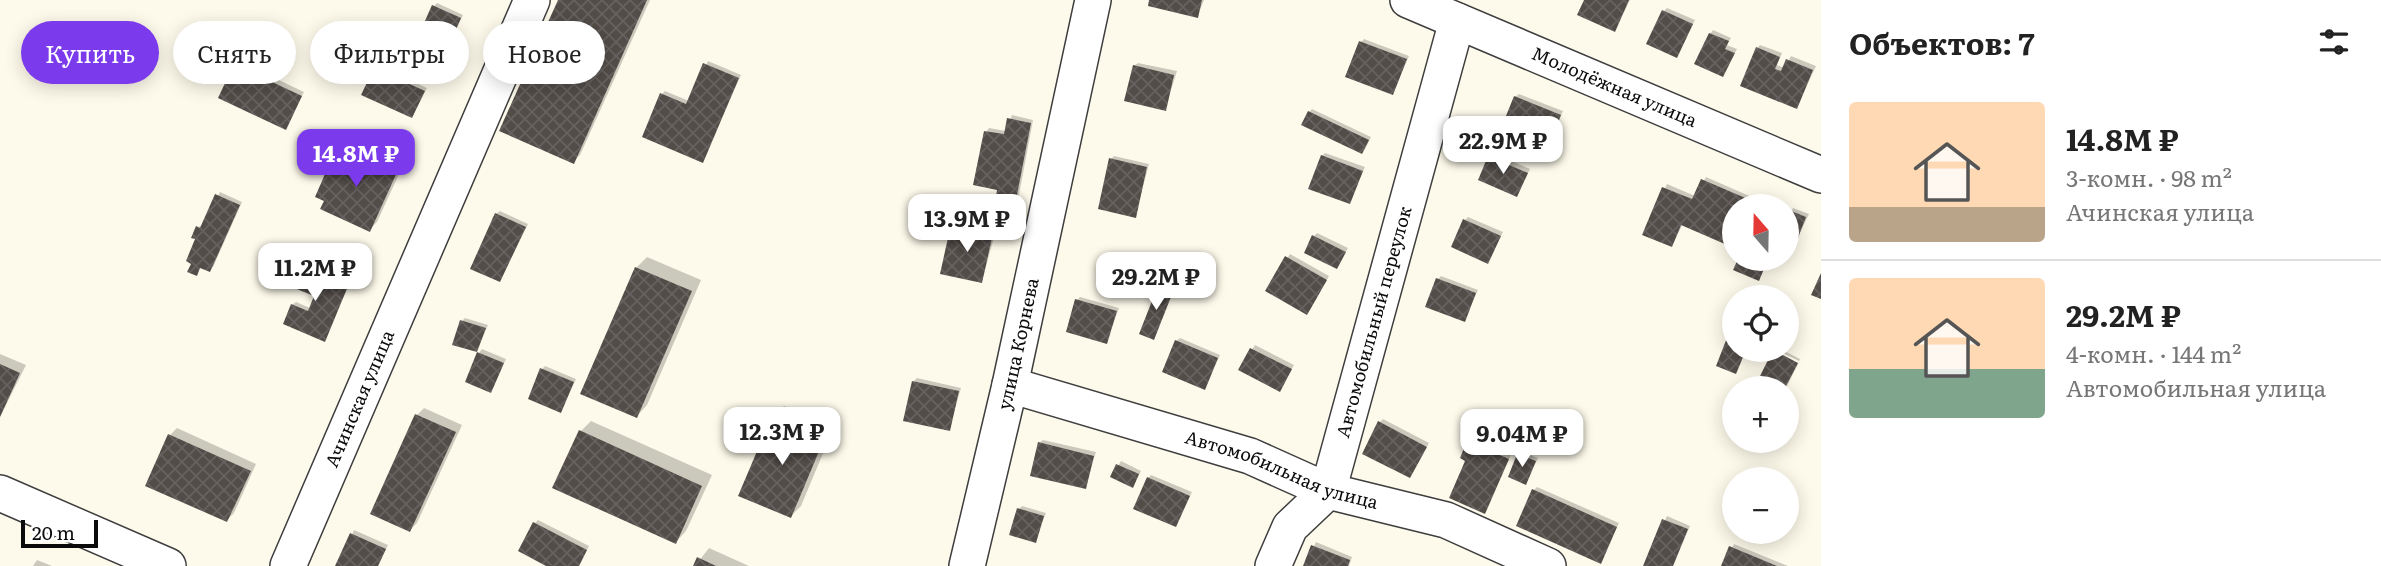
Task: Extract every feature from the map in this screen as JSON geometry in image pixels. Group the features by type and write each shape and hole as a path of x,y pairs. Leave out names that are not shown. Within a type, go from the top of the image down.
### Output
{"street":[{"name":"Ачинская улица","path":"288,566 532,0"},
{"name":"улица Корнева","path":"967,566 1010,386 1093,0"},
{"name":"Молодёжная улица","path":"1408,0 1821,175"},
{"name":"Автомобильный переулок","path":"1328,491 1457,21"},
{"name":"Автомобильная улица","path":"1010,386 1250,456 1328,491 1446,520 1548,566"},
{"path":"1273,566 1290,527 1328,491"},
{"path":"0,493 168,566"}],"building":[{"path":"558,0 647,0 574,164 499,131 520,84 605,84 605,21 549,21"},
{"path":"1149,0 1202,0 1198,18 1148,6"},
{"path":"1584,0 1629,0 1615,32 1577,15"},
{"path":"432,5 461,18 460,21 425,21"},
{"path":"1662,10 1693,24 1677,58 1646,44"},
{"path":"1709,33 1729,41 1725,49 1735,53 1723,77 1694,64"},
{"path":"1359,41 1407,59 1393,95 1345,77"},
{"path":"1756,47 1780,57 1775,69 1781,71 1786,59 1813,70 1797,109 1740,86"},
{"path":"703,63 739,78 703,163 642,137 660,93 686,104"},
{"path":"1133,65 1174,75 1166,111 1124,101"},
{"path":"225,84 276,84 302,96 286,130 218,98"},
{"path":"366,84 409,84 425,91 412,118 361,95"},
{"path":"1514,96 1561,115 1547,150 1500,131"},
{"path":"1308,111 1369,140 1362,154 1301,125"},
{"path":"1007,118 1031,123 1015,205 995,201 997,190 973,185 984,131 1004,134"},
{"path":"348,148 398,170 370,232 320,209 324,201 315,197 332,158 342,162"},
{"path":"1321,155 1363,171 1350,204 1308,189"},
{"path":"1488,156 1528,173 1517,197 1478,180"},
{"path":"1109,158 1147,167 1136,218 1098,209"},
{"path":"1701,179 1736,194 1722,194 1722,243 1681,225 1672,247 1642,235 1662,187 1692,199"},
{"path":"215,194 240,205 210,272 200,268 197,276 187,272 191,264 186,261 195,239 191,238 196,226 200,228"},
{"path":"495,213 526,227 500,282 470,269"},
{"path":"1799,214 1806,217 1799,235"},
{"path":"1463,219 1501,236 1488,264 1451,247"},
{"path":"951,224 993,233 982,283 940,274"},
{"path":"1312,235 1346,252 1337,269 1304,253"},
{"path":"1285,256 1327,280 1307,315 1265,291"},
{"path":"296,265 348,286 325,342 283,324 291,304 308,311 314,296 287,285"},
{"path":"635,267 692,291 637,418 580,394"},
{"path":"1735,271 1763,271 1759,281"},
{"path":"1821,273 1821,299 1811,295"},
{"path":"1436,278 1476,293 1465,322 1425,307"},
{"path":"1159,283 1174,289 1154,340 1139,334"},
{"path":"1075,299 1117,311 1107,344 1066,332"},
{"path":"460,320 486,328 477,352 452,345"},
{"path":"1175,340 1218,358 1205,390 1162,372"},
{"path":"1250,348 1292,369 1280,392 1238,370"},
{"path":"1722,351 1722,362 1741,362 1736,374 1716,366"},
{"path":"477,352 504,363 491,393 465,382"},
{"path":"1767,362 1798,363 1791,376 1760,376"},
{"path":"0,364 20,373 0,417"},
{"path":"540,368 574,382 561,413 528,399"},
{"path":"912,381 959,391 950,431 903,421"},
{"path":"415,414 456,432 410,532 370,514"},
{"path":"772,416 825,437 791,518 738,496"},
{"path":"1378,421 1427,447 1410,478 1362,454"},
{"path":"579,430 702,486 676,544 552,488"},
{"path":"168,434 251,471 227,522 145,486"},
{"path":"1467,441 1509,459 1485,514 1449,498 1465,461 1460,458"},
{"path":"1038,442 1094,456 1086,489 1030,476"},
{"path":"1517,454 1536,461 1526,485 1508,477"},
{"path":"1116,464 1139,474 1133,488 1110,477"},
{"path":"1147,477 1190,496 1176,527 1133,509"},
{"path":"1532,489 1617,527 1601,564 1516,526"},
{"path":"1017,508 1044,516 1036,543 1009,535"},
{"path":"1662,519 1688,529 1673,566 1643,566"},
{"path":"533,522 587,550 579,566 546,566 518,551"},
{"path":"350,533 386,549 378,566 335,566"},
{"path":"1311,545 1350,560 1348,566 1303,566"},
{"path":"1729,546 1777,566 1721,566"},
{"path":"697,557 716,566 693,566"}]}
